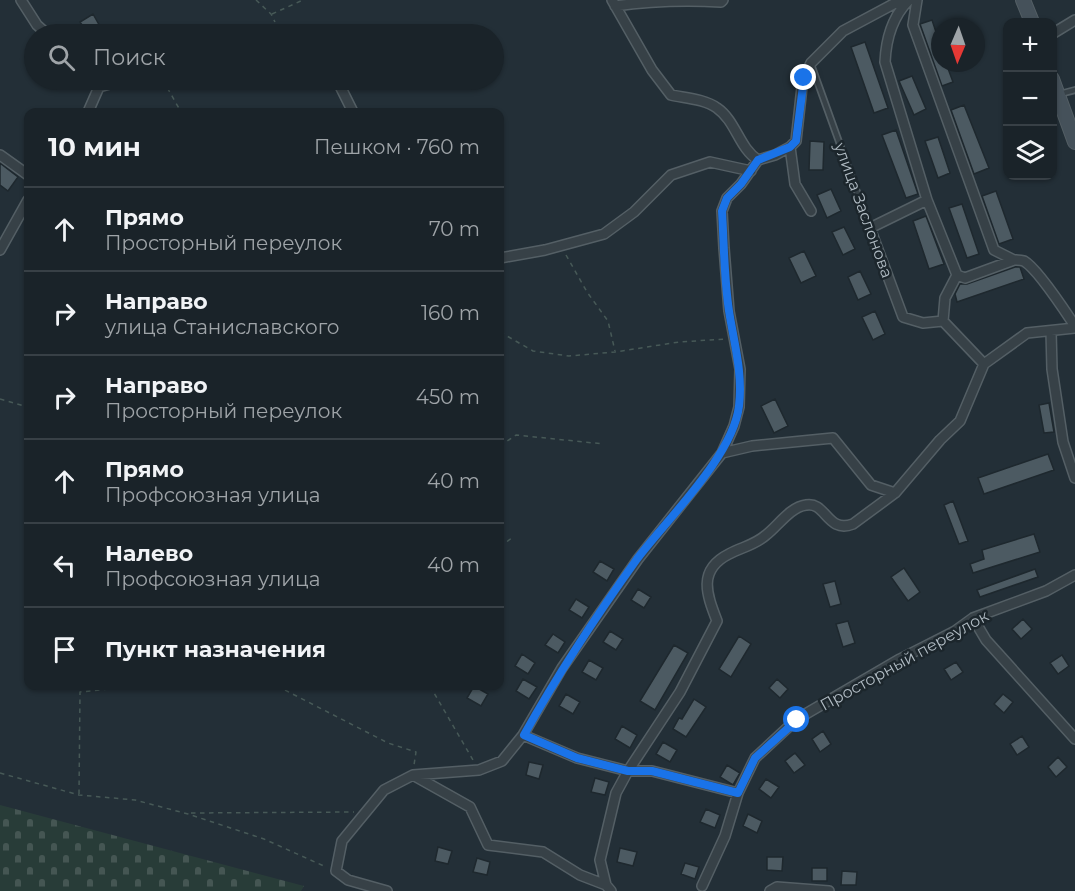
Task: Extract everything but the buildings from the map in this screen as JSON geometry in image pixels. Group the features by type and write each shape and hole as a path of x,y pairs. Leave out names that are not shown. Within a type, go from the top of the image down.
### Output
{"main road":[{"path":"1023,0 1030,18"},
{"path":"1057,92 1075,142"}],"street":[{"path":"21,0 36,24"},
{"path":"723,0 721,2 690,0 614,3 652,70 671,95 716,107 727,117 749,154 758,160"},
{"path":"387,891 348,880 336,871 342,841 364,812 384,790 413,775 479,770 502,760 524,735 562,668 638,559 722,453 734,426 739,406 740,369 729,312 722,211 727,198 758,160 790,147 796,141 802,87 811,63 843,31 901,0"},
{"path":"909,0 902,7 889,34 886,42 885,62 927,200 957,275 965,278 1014,260"},
{"path":"609,888 600,860 616,793 680,692 717,621 707,596 707,584 709,573 717,562 756,543 786,517 806,504 816,506 834,524 846,526 895,493 940,440 960,421 984,364 1027,333 1075,327 1030,267 1023,261 1014,260 994,250 914,25 917,0"},
{"path":"1057,31 1075,20"},
{"path":"90,108 98,90"},
{"path":"342,90 351,108"},
{"path":"790,147 795,184 812,211"},
{"path":"0,155 24,172"},
{"path":"504,257 561,246 604,234 634,212 671,175 710,162 751,171"},
{"path":"870,228 927,200"},
{"path":"0,250 24,207"},
{"name":"улица Заслонова","path":"870,228 903,317 922,323 944,321"},
{"path":"957,275 945,298 944,321 984,364"},
{"path":"1052,330 1052,369 1063,442 1075,478"},
{"path":"722,453 752,446 833,438 871,485 895,493"},
{"name":"Просторный переулок","path":"702,886 725,836 738,793 755,758 797,720 900,659 955,631 973,618 1046,591 1075,574"},
{"path":"973,618 986,640 1075,739"},
{"path":"524,735 577,758 628,771 652,771 738,793"},
{"path":"413,775 471,807 488,845 543,852 580,875 609,888"},
{"path":"773,889 829,891"}],"lane":[{"name":"улица Заслонова","path":"811,63 870,228"},
{"path":"1058,95 1075,90"}],"path":[{"path":"256,0 271,14 275,24"},
{"path":"271,14 303,0"},
{"path":"169,90 179,108"},
{"path":"561,246 587,292 608,321 615,352"},
{"path":"504,334 533,351 569,356 615,352 679,342 735,339"},
{"path":"0,399 24,406"},
{"path":"504,443 516,435 604,444"},
{"path":"504,544 513,537"},
{"path":"79,795 80,692 100,690"},
{"path":"285,690 388,743 416,752 413,775"},
{"path":"432,690 479,770"},
{"path":"0,773 79,795 135,800 188,813 264,839 336,871"},
{"path":"188,813 364,812"}],"green space":[{"path":"0,805 304,886 301,891 0,891"}],"route":[{"path":"797,720 755,758 738,793 652,771 628,771 577,758 524,735 562,668 638,559 722,453 734,426 739,406 740,369 729,312 722,211 727,198 741,184 758,160 775,155 796,141 804,78"}]}
